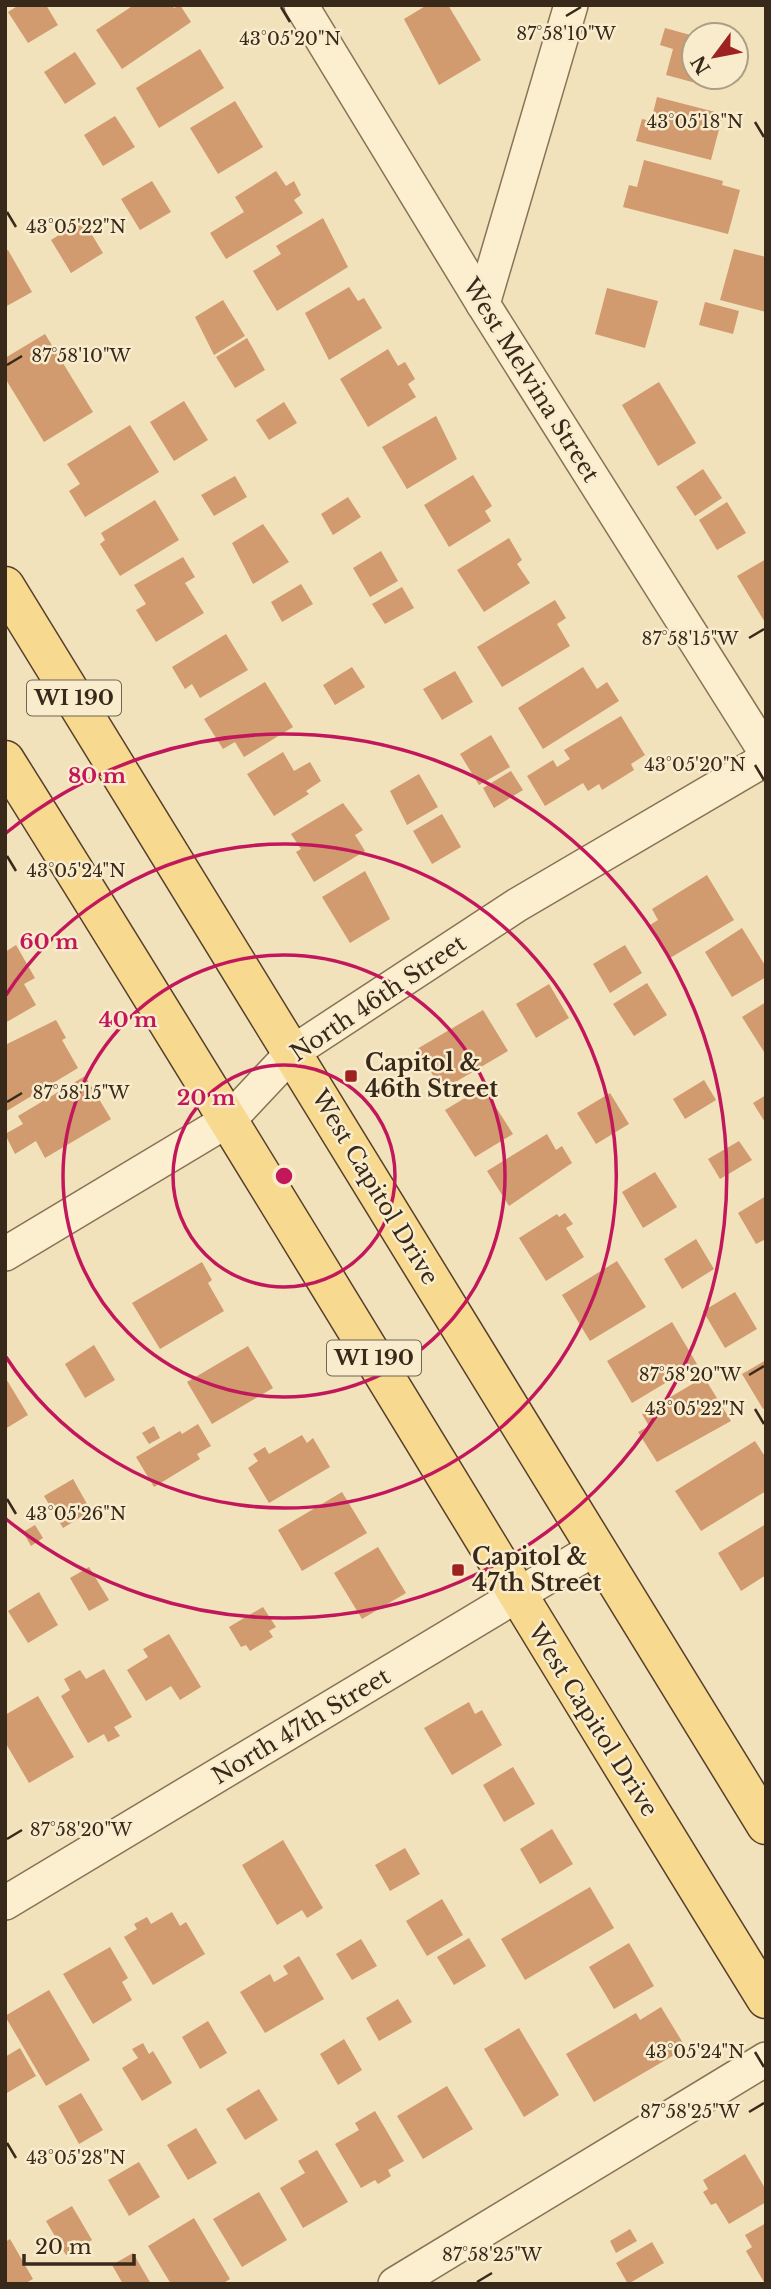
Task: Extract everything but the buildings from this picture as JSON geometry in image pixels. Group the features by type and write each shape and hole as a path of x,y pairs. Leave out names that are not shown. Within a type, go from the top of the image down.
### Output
{"main road":[{"name":"West Capitol Drive","path":"11,607 293,1052 766,1825"},
{"name":"West Capitol Drive","path":"5,760 230,1119 517,1596 766,1999"}],"street":[{"name":"West Melvina Street","path":"301,5 483,304 766,753"},
{"path":"483,304 571,5"},
{"name":"North 46th Street","path":"5,1254 230,1119 293,1052 517,905 766,759"},
{"name":"North 47th Street","path":"5,1903 596,1548"},
{"path":"395,2284 766,2059"}],"place":[{"name":"Capitol & 46th Street","path":"351,1076"},
{"name":"Capitol & 47th Street","path":"458,1570"}]}
